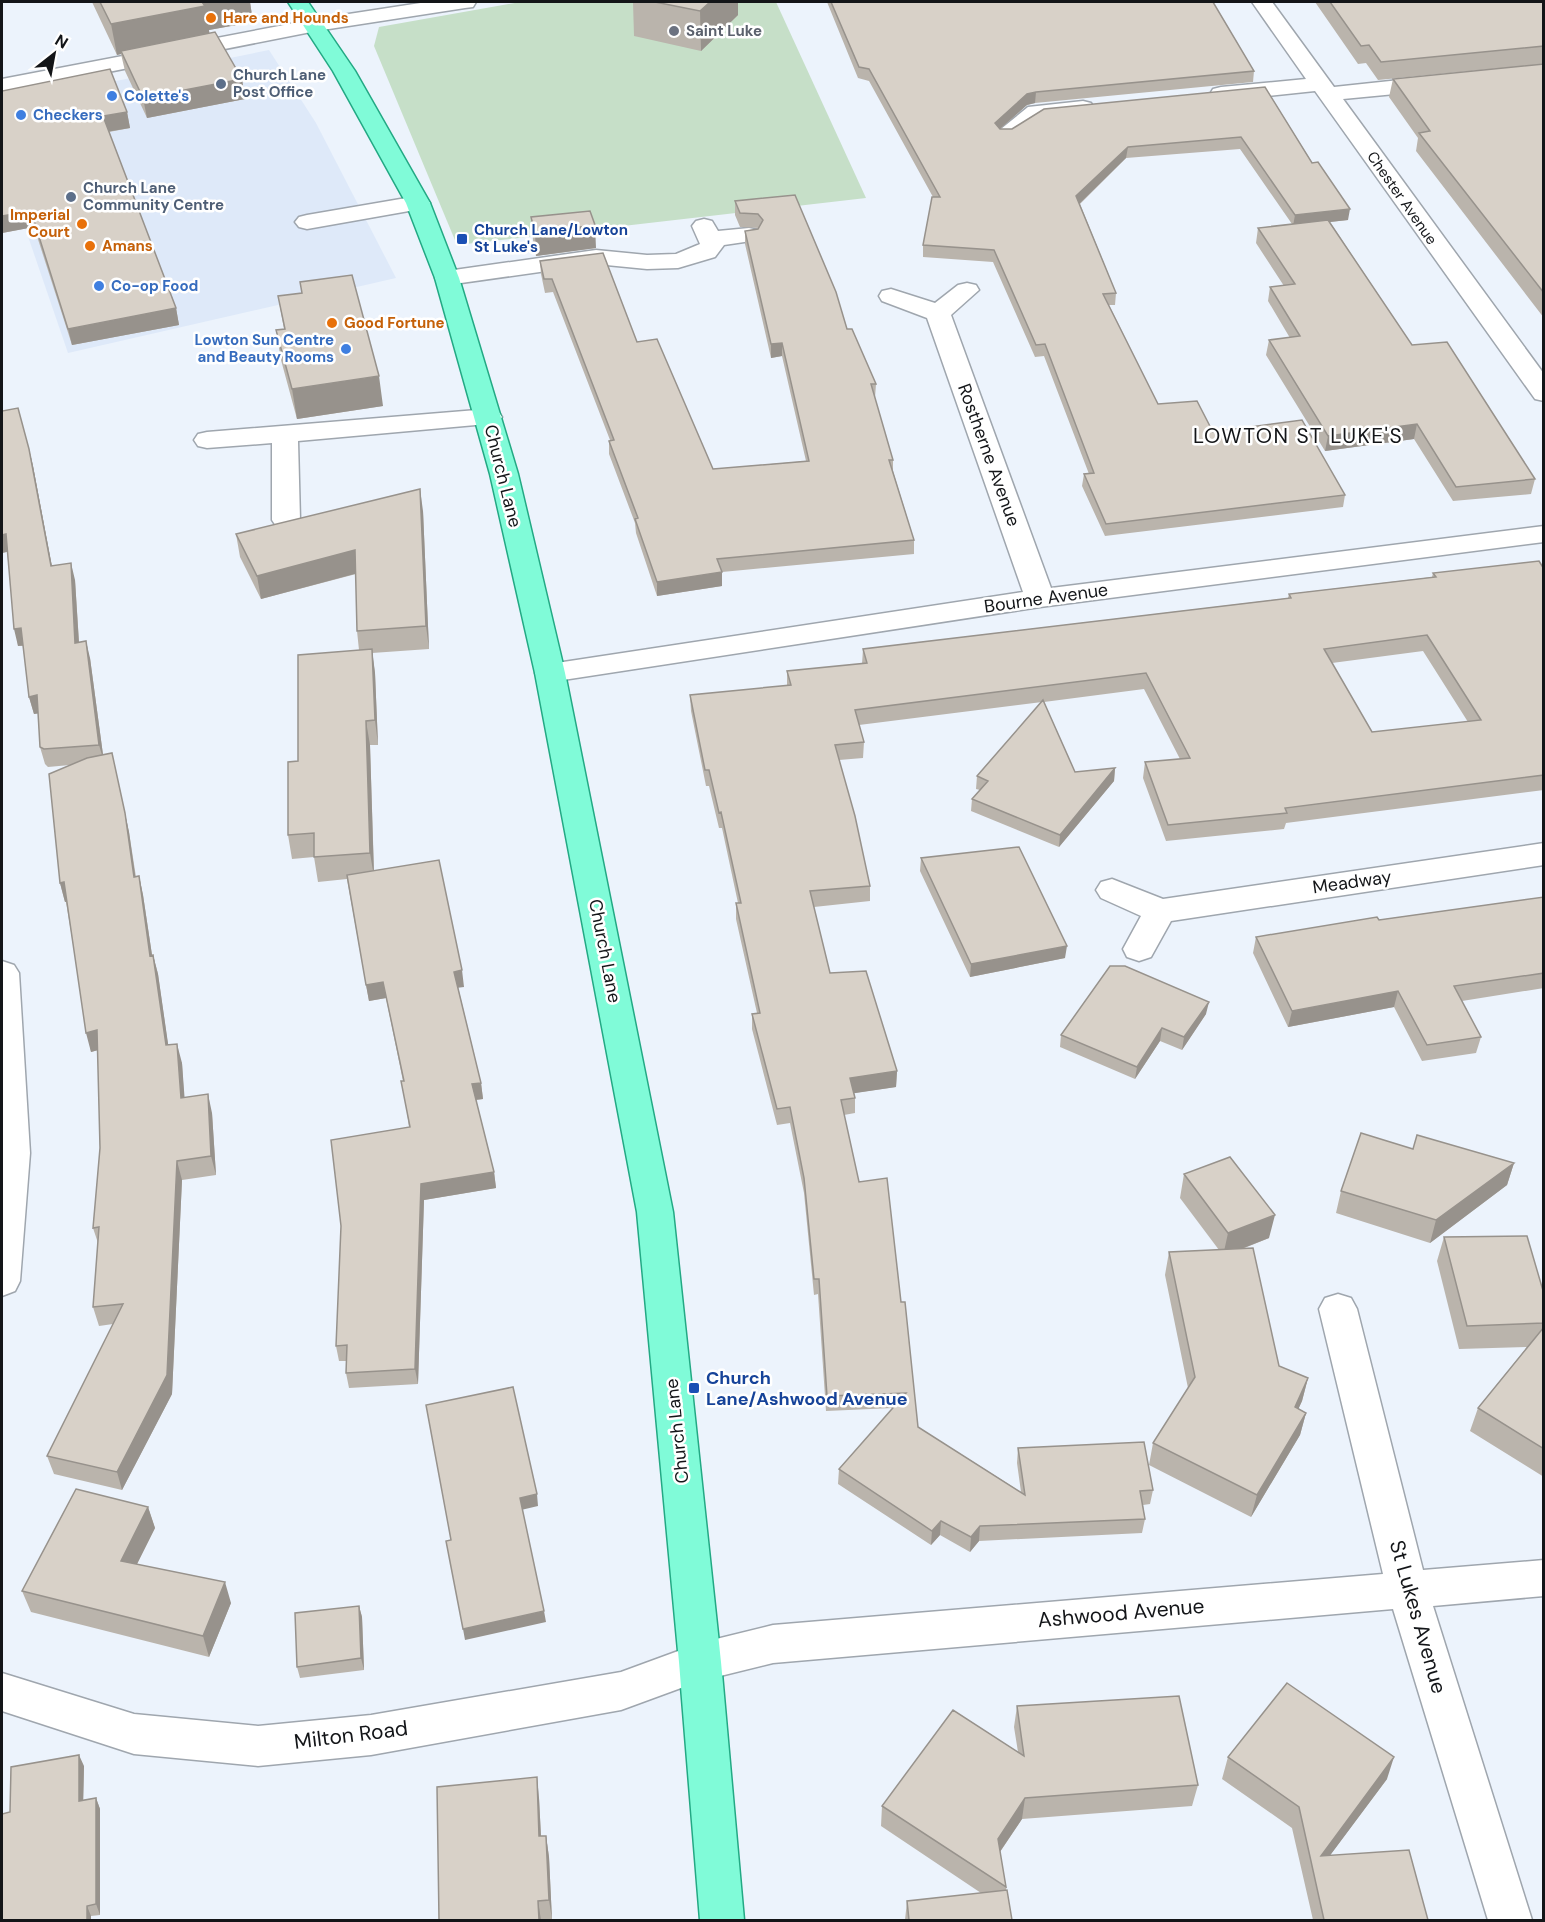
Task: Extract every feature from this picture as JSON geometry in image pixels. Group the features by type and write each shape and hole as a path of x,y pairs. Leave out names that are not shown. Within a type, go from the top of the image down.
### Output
{"main road":[{"name":"Church Lane","path":"307,13 418,203 447,278 489,417 550,673 655,1212 700,1662 722,1920"}],"street":[{"path":"2,86 103,57 307,13 465,2"},
{"name":"Chester Avenue","path":"1262,2 1544,393"},
{"path":"1202,96 1453,81"},
{"path":"1007,133 1036,112 1107,105"},
{"path":"307,222 418,203"},
{"path":"447,278 596,257 647,262 678,261 706,252 712,245 707,232 749,236"},
{"path":"891,296 938,313 967,290"},
{"name":"Rostherne Avenue","path":"938,313 1041,598"},
{"path":"207,440 489,417"},
{"path":"285,434 286,520"},
{"name":"Bourne Avenue","path":"550,673 1041,598 1544,534"},
{"name":"Meadway","path":"1160,911 1544,854"},
{"path":"1112,890 1160,911 1139,950"},
{"path":"2,973 12,1153 2,1281"},
{"name":"St Lukes Avenue","path":"1338,1310 1407,1588 1510,1920"},
{"name":"Ashwood Avenue","path":"700,1662 773,1644 1544,1578"},
{"name":"Milton Road","path":"2,1692 134,1734 258,1746 370,1735 621,1691 700,1662"}],"shaded area":[{"path":"269,50 316,123 396,278 68,353 9,181 2,104"}],"green space":[{"path":"520,2 776,2 866,198 457,245 374,46 379,27"}],"building":[{"path":"100,2 202,2 205,6 111,24"},
{"path":"655,2 710,2 700,11"},
{"path":"831,2 1213,2 1254,71 1036,92 1027,94 995,123 1000,129 1012,129 1044,109 1265,87 1312,163 1318,162 1350,209 1295,215 1241,137 1128,147 1076,196 1116,293 1103,294 1158,404 1197,401 1213,432 1302,420 1345,495 1106,524 1084,474 1094,473 1045,344 1036,345 994,250 923,245 932,197 940,197 869,69 859,67"},
{"path":"1330,2 1544,2 1544,46 1381,62 1369,45 1361,46"},
{"path":"215,32 242,79 143,98 121,51"},
{"path":"1544,64 1544,293 1419,133 1430,131 1393,79"},
{"path":"110,69 127,112 103,116 176,308 68,329 31,211 2,216 2,91"},
{"path":"795,195 836,292 847,329 852,329 876,384 871,384 893,460 889,460 914,540 717,559 722,572 657,582 635,519 638,518 609,441 614,440 552,279 544,279 540,261 603,253 637,342 657,339 713,469 809,461 782,343 771,344 745,231 758,229 763,220 758,214 740,213 735,201"},
{"path":"590,211 595,225 535,233 531,217"},
{"path":"1328,220 1412,345 1447,342 1535,479 1456,487 1417,424 1328,436 1269,340 1300,336 1270,287 1295,284 1258,228"},
{"path":"352,275 379,376 292,389 276,330 285,329 278,296 302,293 300,282"},
{"path":"18,408 29,449 51,566 71,563 75,643 86,641 99,745 44,749 40,747 37,695 29,697 21,628 14,629 6,534 2,535 2,411"},
{"path":"420,489 426,626 357,631 355,550 257,576 236,534"},
{"path":"1539,561 1544,569 1544,775 1285,808 1287,813 1168,825 1145,762 1190,758 1146,673 855,710 864,742 835,745 855,816 870,886 810,891 830,973 866,971 897,1071 850,1078 855,1098 841,1100 859,1182 887,1178 901,1302 905,1302 918,1427 1025,1495 1018,1448 1144,1442 1153,1490 1140,1491 1145,1519 980,1526 971,1537 941,1521 932,1531 839,1469 906,1393 827,1396 819,1279 814,1279 804,1178 790,1107 777,1109 752,1014 760,1013 736,903 741,903 721,812 719,813 709,770 705,770 690,695 791,685 787,671 867,663 863,649 1291,598 1289,594 1436,577 1433,573","holes":["1427,635 1481,720 1372,732 1324,649"]},
{"path":"372,649 375,720 366,721 370,853 314,857 314,833 288,835 288,762 298,761 298,655"},
{"path":"1043,700 1075,772 1115,768 1060,835 972,799 988,781 977,776"},
{"path":"112,753 125,813 134,877 139,876 166,1045 177,1044 181,1098 208,1094 211,1156 177,1161 167,1375 117,1472 47,1456 123,1304 93,1307 99,1227 93,1228 100,1148 97,1030 86,1033 64,882 60,883 49,774 87,758"},
{"path":"1019,847 1067,946 971,964 921,858"},
{"path":"439,860 462,970 454,972 481,1083 472,1084 494,1172 421,1184 415,1369 346,1373 347,1345 336,1346 341,1226 331,1140 410,1127 401,1081 404,1081 383,982 366,985 347,875"},
{"path":"1544,897 1544,973 1454,986 1481,1037 1427,1045 1398,991 1292,1011 1256,937 1377,917 1379,920"},
{"path":"1110,966 1125,966 1209,1002 1184,1037 1162,1028 1137,1067 1061,1035"},
{"path":"1361,1133 1413,1149 1417,1135 1514,1163 1436,1220 1341,1191"},
{"path":"1230,1157 1275,1215 1228,1233 1184,1174"},
{"path":"1527,1236 1544,1294 1544,1323 1467,1326 1444,1237"},
{"path":"1253,1248 1279,1366 1308,1378 1295,1407 1306,1413 1257,1495 1153,1443 1195,1377 1169,1252"},
{"path":"1544,1327 1544,1449 1478,1408"},
{"path":"513,1387 537,1494 520,1498 544,1611 463,1629 446,1541 451,1540 426,1405"},
{"path":"76,1489 148,1507 121,1561 225,1582 203,1636 22,1591"},
{"path":"359,1606 361,1658 297,1667 295,1613"},
{"path":"1287,1683 1394,1757 1321,1856 1409,1850 1428,1920 1324,1920 1299,1807 1228,1757"},
{"path":"1179,1696 1198,1785 1025,1798 998,1839 1006,1887 882,1806 953,1710 1024,1756 1017,1706"},
{"path":"79,1755 79,1801 96,1798 96,1904 87,1906 87,1920 2,1920 2,1814 10,1812 11,1767"},
{"path":"537,1777 539,1836 546,1836 549,1900 538,1901 539,1920 439,1920 437,1787"},
{"path":"1007,1890 1012,1920 909,1920 907,1901"}],"place":[{"name":"Hare and Hounds","path":"211,18"},
{"name":"Saint Luke","path":"674,31"},
{"name":"Church Lane Post Office","path":"221,84"},
{"name":"Colette's","path":"112,96"},
{"name":"Checkers","path":"21,115"},
{"name":"Church Lane Community Centre","path":"71,197"},
{"name":"Imperial Court","path":"82,224"},
{"name":"Church Lane/Lowton St Luke's","path":"462,239"},
{"name":"Amans","path":"90,246"},
{"name":"Co-op Food","path":"99,286"},
{"name":"Good Fortune","path":"332,323"},
{"name":"Lowton Sun Centre and Beauty Rooms","path":"346,349"},
{"name":"Church Lane/Ashwood Avenue","path":"694,1388"}],"district":[{"name":"LOWTON ST LUKE'S","path":"1298,436"}]}
